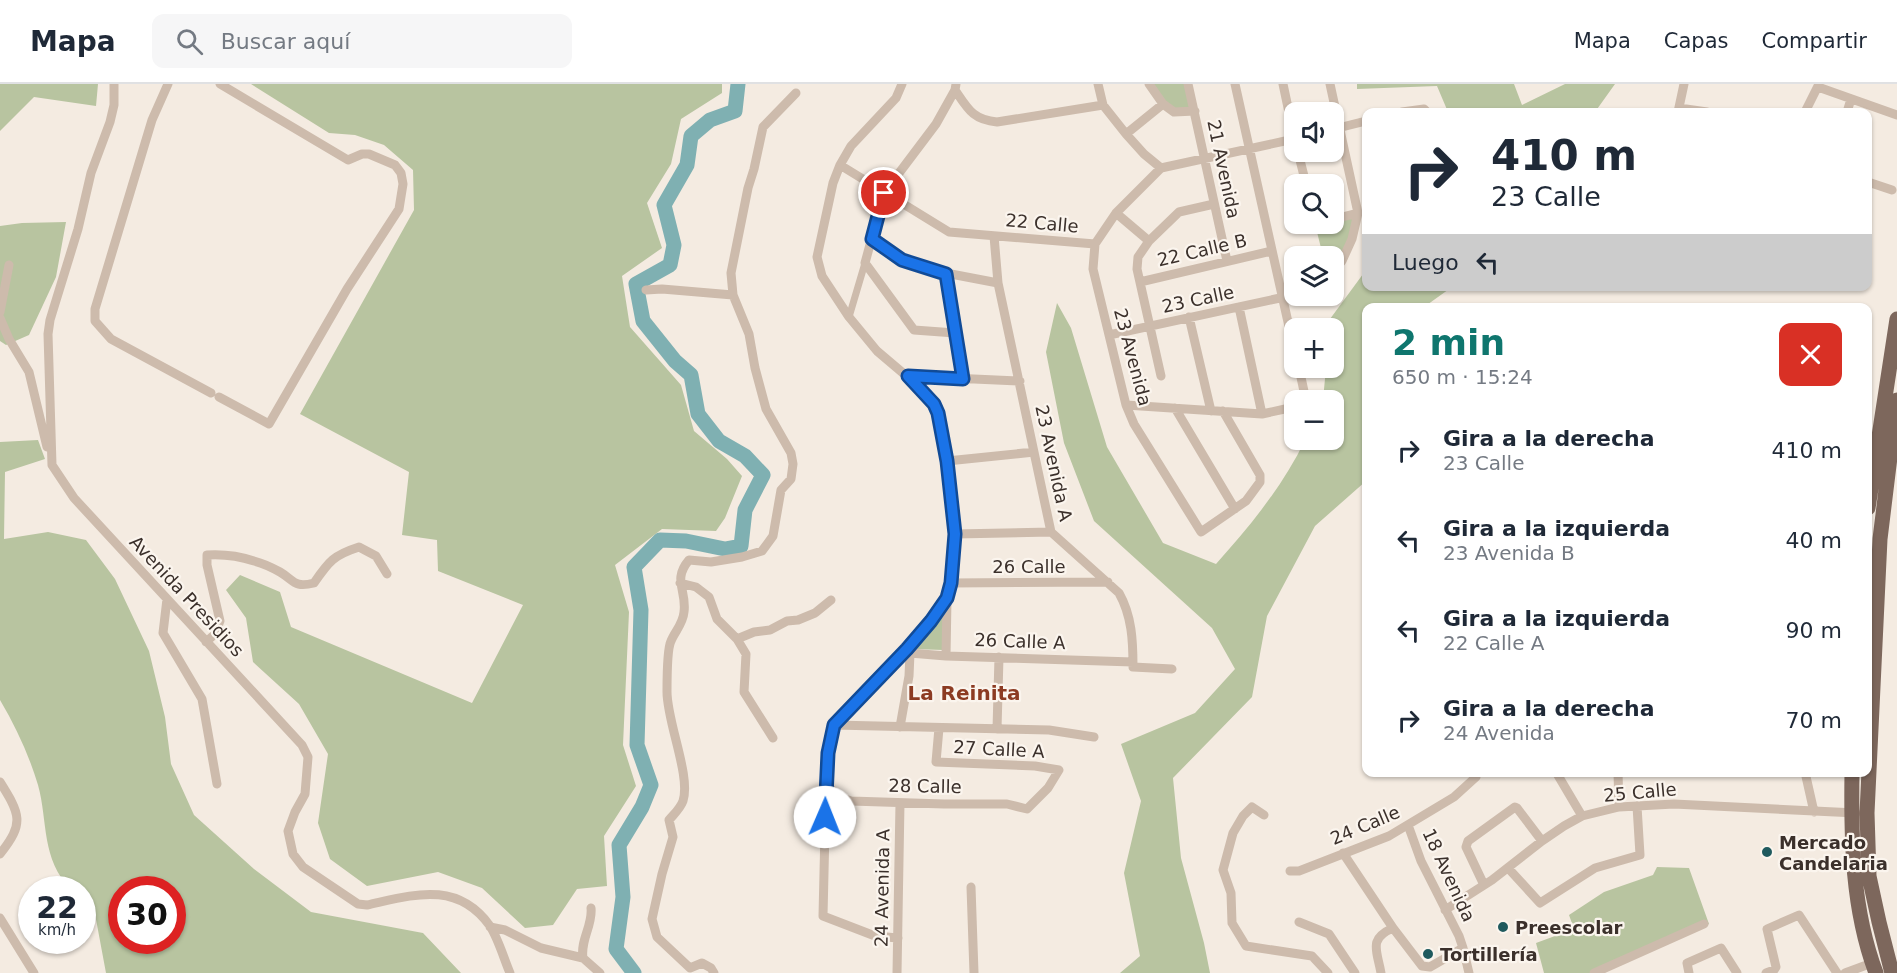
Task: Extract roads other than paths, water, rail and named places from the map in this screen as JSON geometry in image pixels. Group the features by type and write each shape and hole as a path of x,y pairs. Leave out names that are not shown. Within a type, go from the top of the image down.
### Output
{"main road":[{"path":"1872,481 1897,319"},
{"path":"1872,649 1880,539 1897,400"},
{"path":"1853,777 1869,876 1892,973"},
{"path":"1863,777 1856,898 1874,968"}],"street":[{"path":"52,465 48,351 51,320 92,173 110,122 114,105 114,84"},
{"path":"168,84 152,120 94,309 95,321 111,339 269,424 347,289 399,209 403,184 401,173 395,165 369,154 362,154 348,160 220,84"},
{"path":"902,84 896,98 851,146 840,165 833,183 818,257 822,276 849,317 876,351 908,376 934,404 938,413 947,461 955,534 951,583 947,598 946,656"},
{"path":"1098,84 1103,105 1144,154 1161,168 1249,150 1284,140"},
{"path":"1149,84 1163,104 1174,112 1195,111"},
{"name":"21 Avenida","path":"1188,84 1227,261"},
{"path":"1235,84 1287,318"},
{"path":"1283,84 1287,102"},
{"path":"1330,84 1333,102"},
{"path":"1679,108 1684,84"},
{"path":"1807,108 1819,86 1897,115"},
{"path":"849,317 884,193 936,124 956,87"},
{"path":"956,87 969,111 986,121 998,122 1103,105"},
{"path":"714,973 711,968 702,963 690,968 657,937 652,920 673,837 669,820 677,812 683,800 684,778 667,693 670,643 680,628 684,614 680,583 681,570 688,560 711,562 762,551 773,536 781,490 791,479 793,464 791,453 766,409 748,334 733,295 730,273 763,127 796,93"},
{"path":"1848,108 1851,99"},
{"path":"1126,134 1163,104"},
{"path":"1344,126 1362,122"},
{"path":"1344,156 1358,213 1352,239 1344,257"},
{"name":"22 Calle","path":"840,165 949,232 1095,244 1116,213 1161,168"},
{"path":"1872,183 1892,190"},
{"path":"1161,376 1137,269 1138,257 1149,241 1179,212 1214,204"},
{"path":"1116,213 1149,241"},
{"path":"1344,216 1358,213"},
{"name":"23 Avenida A","path":"994,236 998,283 1051,532 1119,593 1130,620 1134,648 1133,664"},
{"path":"872,239 902,260 946,274 998,283"},
{"name":"23 Avenida","path":"1095,244 1093,269 1126,405 1134,424 1201,532 1235,509"},
{"name":"22 Calle B","path":"1140,282 1272,251"},
{"path":"865,263 914,330 955,333"},
{"path":"0,312 9,265"},
{"path":"946,274 963,379"},
{"path":"646,290 673,289 733,295"},
{"name":"23 Calle","path":"1109,335 1189,316 1283,298"},
{"path":"1239,307 1262,414"},
{"path":"1189,316 1211,411"},
{"path":"0,318 9,339 29,372 52,465"},
{"path":"908,376 1020,381"},
{"path":"1126,405 1262,414 1284,409"},
{"path":"1175,408 1235,509 1246,501 1261,479 1223,411"},
{"path":"947,461 1034,452"},
{"name":"Avenida Presidios","path":"52,465 74,498 302,745 308,757 305,794 288,831 293,854 303,867 358,904 367,905 422,895 445,895 458,900 474,909 490,927 510,973"},
{"path":"955,534 1051,532"},
{"path":"206,642 215,634 220,621 207,565 207,555 222,554 255,561 281,573 290,581 303,585 314,583 329,562 359,547 376,556 387,574"},
{"name":"26 Calle","path":"951,583 1108,582"},
{"path":"680,583 696,587 709,597 717,619 737,639 746,654 744,692 773,738"},
{"path":"166,598 163,633 202,699 217,783"},
{"path":"898,938 875,936 823,916 828,753 834,725 909,651 947,598"},
{"path":"737,639 754,632 770,630 788,621 798,620 815,613 831,600"},
{"path":"900,727 909,676 909,651"},
{"name":"26 Calle A","path":"909,651 946,656 1133,664 1172,669"},
{"path":"998,729 999,657"},
{"path":"834,725 1049,730 1094,736"},
{"name":"27 Calle A","path":"939,728 936,762 1035,766 1059,770 1048,788 1027,809"},
{"name":"24 Calle","path":"1290,871 1299,872 1389,836 1454,796 1476,777"},
{"path":"1559,777 1582,816"},
{"path":"1618,777 1619,807"},
{"path":"1806,777 1814,812"},
{"path":"0,782 16,808 17,824 12,839 0,854"},
{"name":"28 Calle","path":"826,786 851,801 1007,804 1027,809"},
{"name":"24 Avenida A","path":"897,973 900,803"},
{"name":"25 Calle","path":"1445,910 1508,868 1542,841 1582,816 1619,807 1674,804 1860,813"},
{"path":"1508,868 1540,903 1594,868 1640,855 1637,806"},
{"path":"1264,815 1252,807 1243,816 1233,833 1223,870 1231,893 1232,923 1246,946 1312,956 1329,973"},
{"path":"1484,885 1466,847 1468,841 1515,807 1542,841"},
{"name":"18 Avenida","path":"1408,825 1421,861 1463,948 1469,973"},
{"path":"1343,853 1420,964 1426,967 1432,966 1463,948"},
{"path":"971,887 974,973"},
{"path":"591,908 592,915 582,949 584,957 600,973"},
{"path":"1771,971 1767,929 1799,915 1837,973"},
{"path":"0,918 4,934 34,973"},
{"path":"1299,922 1329,934 1355,973"},
{"path":"1594,973 1704,924"},
{"path":"490,927 505,930 541,948 584,957"},
{"path":"1381,973 1377,941 1381,934 1393,928"},
{"path":"1688,969 1721,948 1737,973"},
{"path":"1845,973 1874,968"}],"waterway":[{"path":"634,973 616,949 623,897 619,845 642,807 651,785 637,745 641,610 634,567 660,540 686,541 725,549 741,546 745,510 763,475 745,456 719,441 698,414 691,375 675,361 643,321 636,284 670,265 674,245 664,205 687,165 691,136 710,120 735,111 738,84"}],"place":[{"name":"Mercado Candelaria","path":"1767,852"},
{"name":"Preescolar","path":"1503,927"},
{"name":"Tortillería","path":"1428,954"}],"district":[{"name":"La Reinita","path":"964,693"}]}
